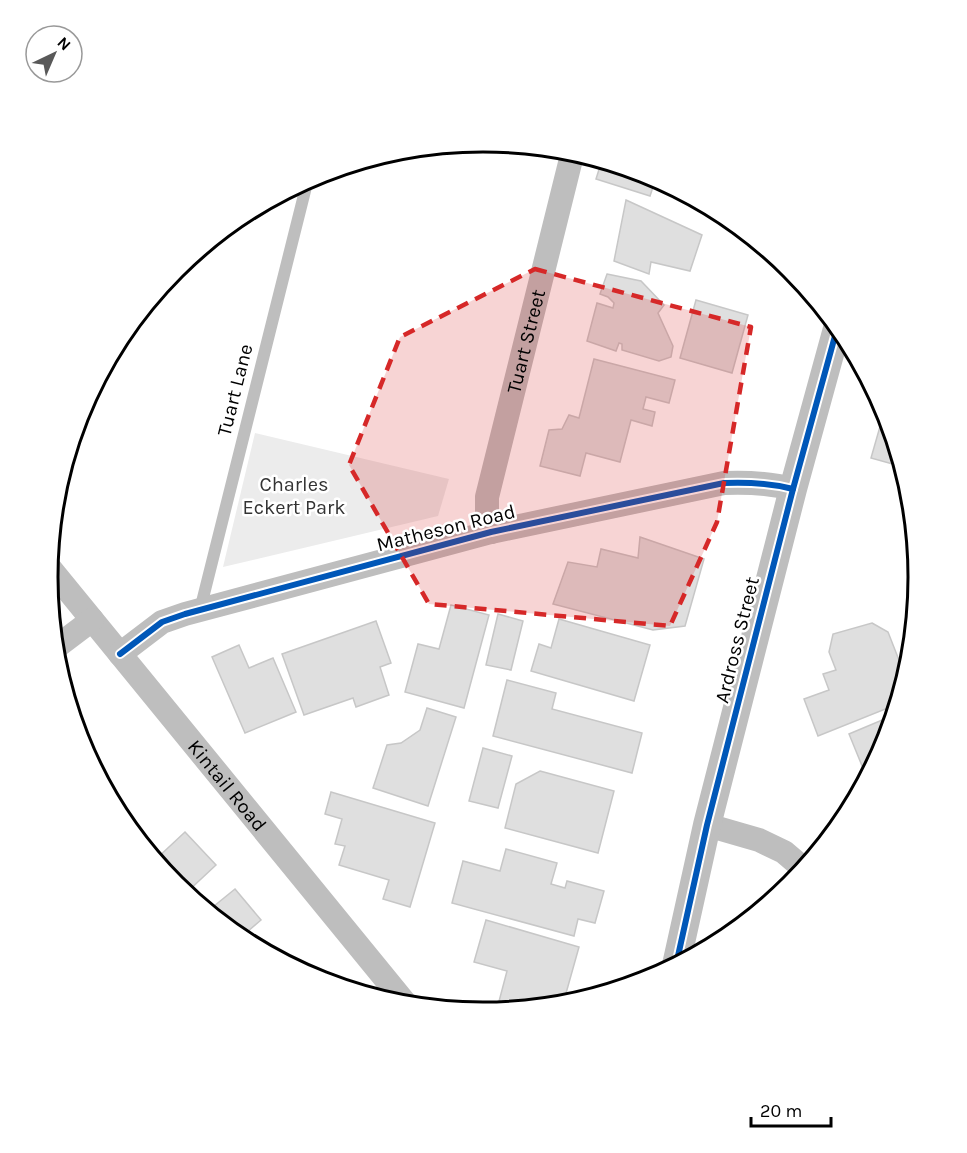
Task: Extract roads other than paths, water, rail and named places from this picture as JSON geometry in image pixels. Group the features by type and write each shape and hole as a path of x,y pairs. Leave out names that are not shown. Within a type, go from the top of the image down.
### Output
{"street":[{"name":"Tuart Street","path":"491,532 487,516 488,497 571,161"},
{"name":"Ardross Street","path":"678,954 706,825 835,337"},
{"name":"Matheson Road","path":"120,654 162,622 491,532 724,483 753,482 793,489"},
{"name":"Kintail Road","path":"58,578 396,992"},
{"path":"64,641 92,620"},
{"path":"706,825 759,840 784,852 797,863"}],"lane":[{"name":"Tuart Lane","path":"200,610 305,191"}],"park label":[{"name":"Charles Eckert Park","path":"294,496"}]}
